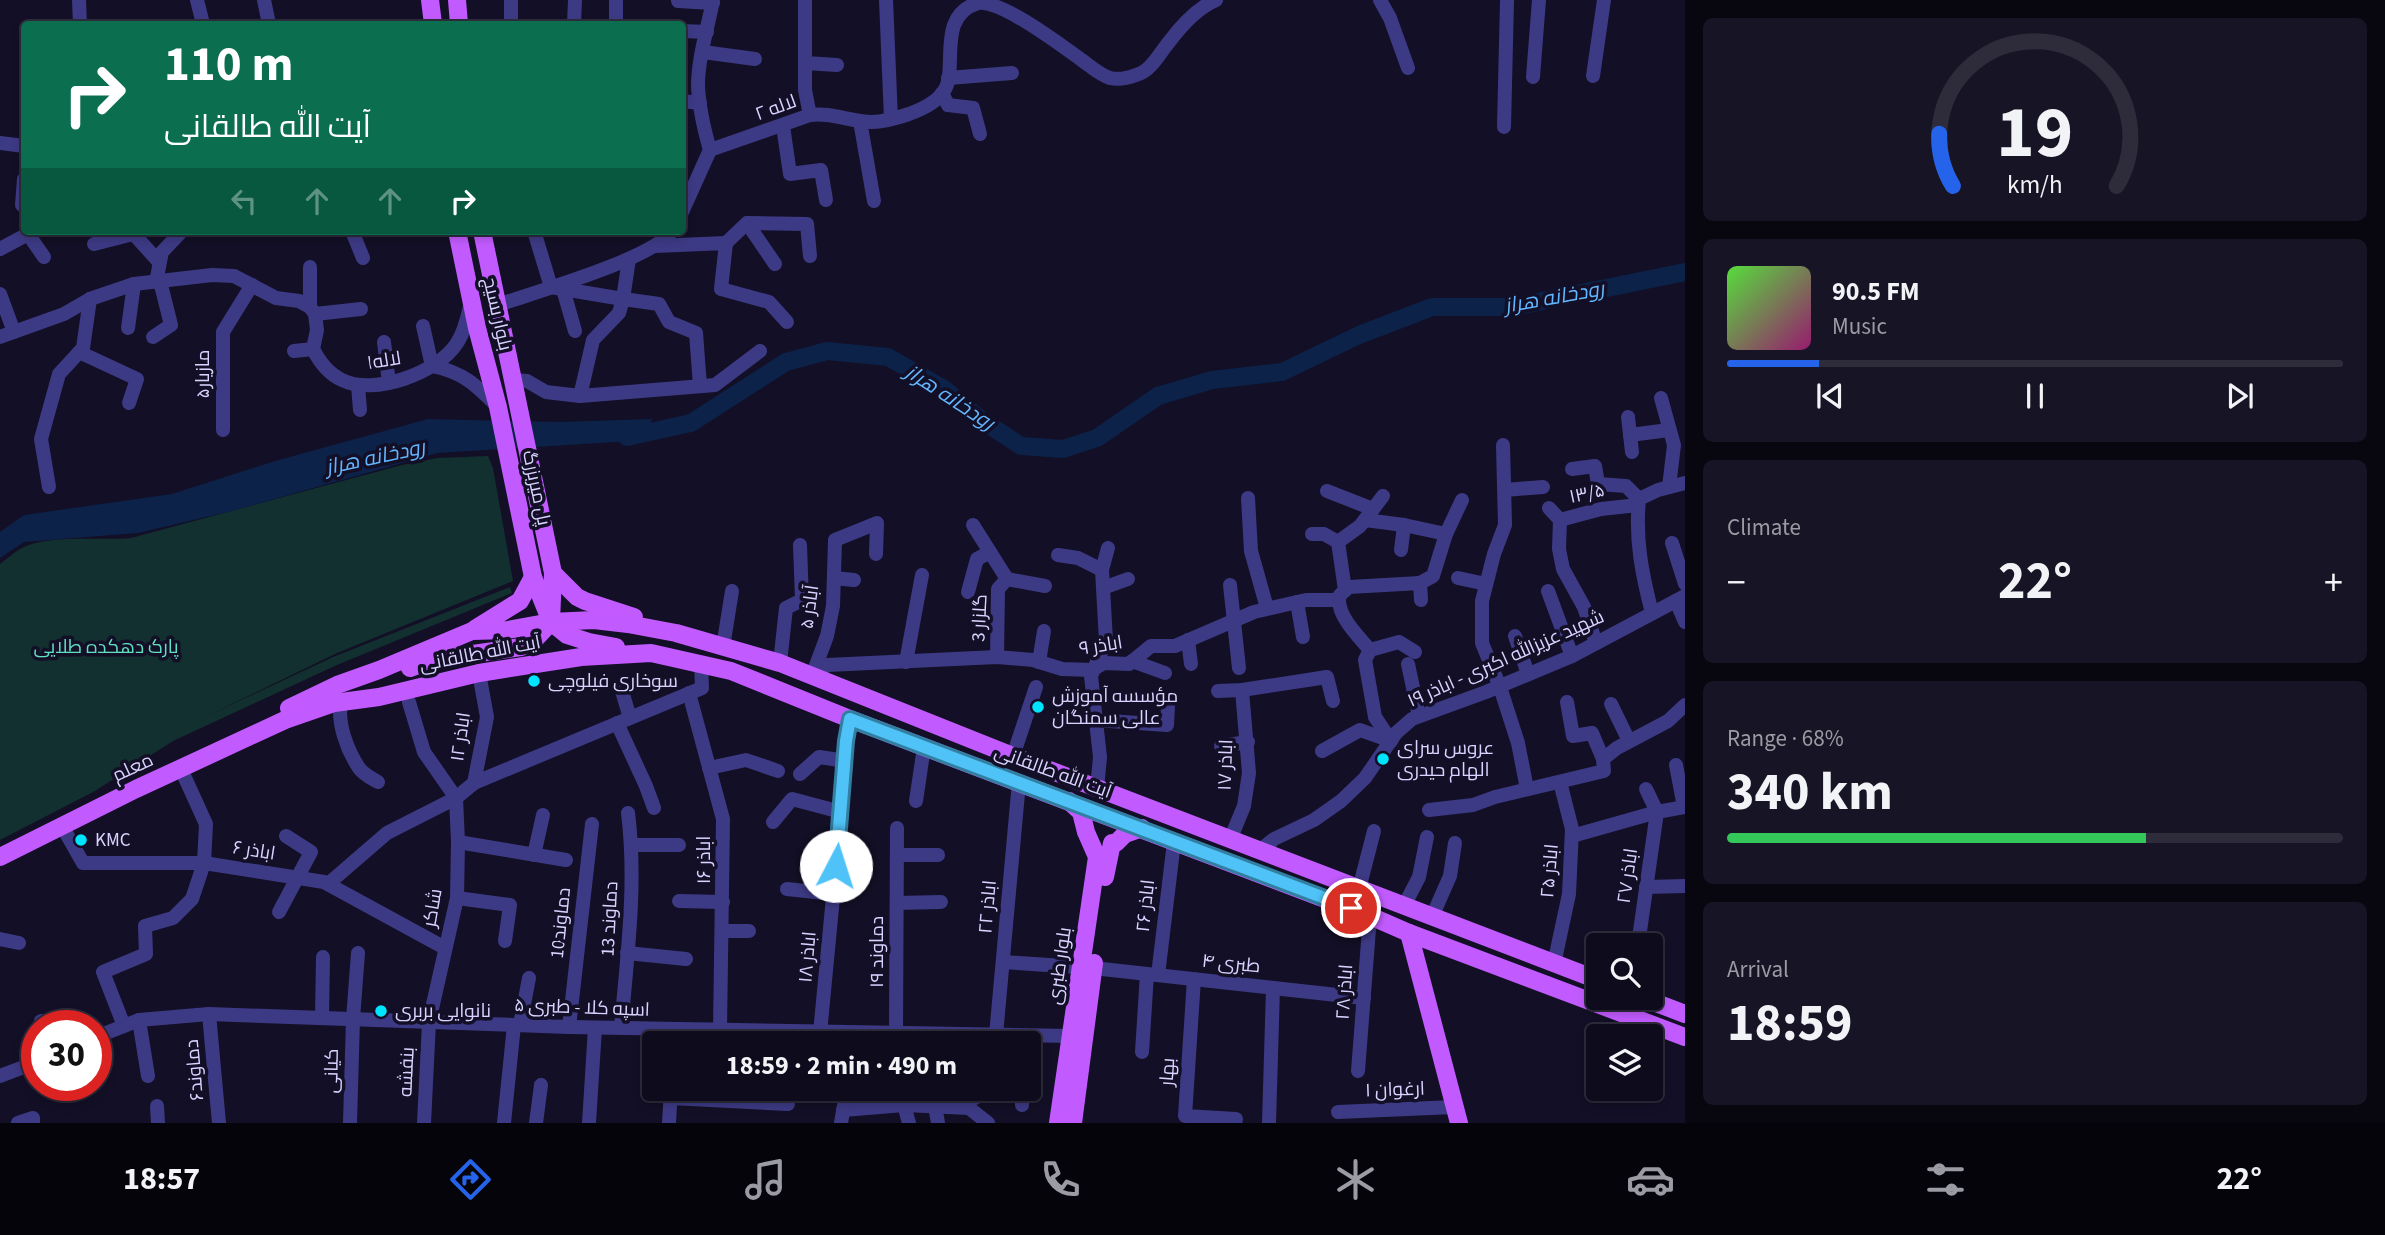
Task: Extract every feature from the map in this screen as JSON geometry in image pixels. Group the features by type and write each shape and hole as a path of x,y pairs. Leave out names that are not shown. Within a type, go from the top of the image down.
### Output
{"main road":[{"path":"457,0 459,21"},
{"path":"429,1 432,21"},
{"name":"بلوار بسیج","path":"458,235 477,328 498,407"},
{"name":"بلوار بسیج","path":"483,235 519,403"},
{"path":"477,328 485,338 498,335 500,314"},
{"name":"پل میربزرگ","path":"519,403 553,573 551,622"},
{"name":"پل میربزرگ","path":"498,407 533,577 551,622"},
{"path":"553,573 577,597 585,601 676,634"},
{"path":"472,631 520,601 533,577"},
{"path":"601,644 596,639 595,632 598,624 606,621"},
{"name":"آیت الله طالقانی","path":"131,784 337,685 472,631 508,630 551,622 606,621 676,634 780,663 1013,757 1586,976"},
{"path":"341,702 363,686 431,660 521,647 536,638 551,622 567,635 651,653"},
{"path":"508,630 515,632 518,637 518,644 513,649"},
{"name":"آیت الله طالقانی","path":"341,702 479,673 581,657 651,653 701,663 731,671 850,719 1685,1037"},
{"name":"معلم","path":"0,857 285,720 341,702"},
{"name":"معلم","path":"0,851 131,784"},
{"path":"1069,801 1081,812 1086,832 1102,859 1112,843 1125,834 1142,828"},
{"name":"بلوار طبری","path":"1073,1123 1087,967 1102,859"},
{"path":"1305,891 1318,883 1312,871"},
{"path":"1351,908 1347,895 1359,889"},
{"path":"1409,933 1457,1115"},
{"name":"بلوار طبری","path":"1058,1123 1071,1036 1087,967"},
{"path":"1663,1006 1685,1014"}],"street":[{"path":"79,0 80,21"},
{"path":"197,0 202,21"},
{"path":"264,0 268,21"},
{"path":"511,0 511,21"},
{"path":"574,21 575,0"},
{"path":"616,0 616,21"},
{"path":"805,0 805,90 810,115"},
{"path":"886,0 891,119"},
{"path":"980,134 973,108 947,106 942,93 948,78 948,49 959,16 968,7 982,2 996,4 1031,23 1108,78 1124,78 1140,74 1153,64 1191,17 1206,4 1216,0"},
{"path":"1380,0 1390,18 1408,68"},
{"path":"1504,127 1507,0"},
{"path":"1534,77 1539,0"},
{"path":"1593,76 1604,0"},
{"path":"678,1 713,2 698,86 710,150 686,203"},
{"path":"686,31 707,32"},
{"path":"703,52 755,59"},
{"path":"805,63 837,65"},
{"path":"948,78 1012,73"},
{"name":"لاله ۲","path":"710,150 810,115 824,113 874,122 891,119 912,113 936,100 942,93"},
{"path":"686,101 700,103"},
{"path":"860,121 874,201"},
{"path":"783,126 790,174 821,170 825,200"},
{"path":"0,143 21,146"},
{"path":"747,223 775,264"},
{"path":"787,322 769,302 721,289 726,243 747,223 807,224 810,257"},
{"path":"0,249 26,235"},
{"path":"29,235 44,257"},
{"path":"94,244 122,235"},
{"path":"135,235 159,262"},
{"path":"153,337 171,325 158,281 159,262 162,252 178,235"},
{"path":"354,235 363,258"},
{"path":"536,235 575,331"},
{"path":"500,314 629,259 655,246 667,235"},
{"path":"655,246 726,243"},
{"path":"580,396 593,340 619,313 629,259"},
{"path":"294,351 313,349 317,330 312,311 310,267"},
{"path":"0,294 7,334 64,314 90,299 134,284 212,275 234,275 276,298 299,301 312,311 361,309"},
{"path":"128,328 134,284"},
{"name":"مازیار۵","path":"223,430 223,332 252,285"},
{"path":"557,288 659,304 669,322 696,333 700,386"},
{"path":"49,487 41,439 59,374 83,348 90,299"},
{"name":"لاله۱","path":"313,349 331,373 343,381 358,385 403,382 432,366 458,342 472,301"},
{"path":"423,326 432,366 450,369 470,380 498,407"},
{"path":"384,341 389,383"},
{"path":"514,380 527,381 546,392 580,396 715,385 760,351"},
{"path":"79,352 137,379 129,403"},
{"path":"358,385 360,410"},
{"path":"1661,398 1674,444 1669,487"},
{"path":"1628,416 1632,452"},
{"path":"1630,435 1670,430"},
{"path":"1503,445 1505,525 1494,554 1482,601 1482,643 1518,743 1527,789"},
{"path":"1572,469 1595,466 1598,484 1626,486 1639,502 1637,524 1640,567 1652,613"},
{"name":"۱۳/۵","path":"1549,508 1560,520 1639,502 1658,490 1685,484"},
{"path":"1505,490 1543,487"},
{"path":"1327,491 1369,514 1446,534"},
{"path":"1338,542 1369,514 1383,496"},
{"path":"1248,498 1251,551 1268,608"},
{"path":"1421,600 1420,583 1433,576 1446,534 1462,500"},
{"path":"1560,520 1559,549 1563,569 1584,607 1596,643"},
{"name":"آباذر ۵","path":"813,676 827,636 833,606 835,540 877,523 876,554"},
{"path":"1401,550 1404,525"},
{"path":"973,526 1007,579"},
{"path":"1312,534 1324,534 1338,542"},
{"path":"1338,542 1342,595 1339,606 1370,650"},
{"path":"1672,543 1685,584"},
{"path":"780,663 786,608 802,600 800,545"},
{"path":"1097,789 1101,757 1091,676 1106,641 1102,570 1108,548"},
{"path":"968,592 977,559 990,552"},
{"path":"1058,555 1078,558 1102,570"},
{"path":"906,662 922,575"},
{"path":"834,578 854,580"},
{"path":"1458,578 1486,584"},
{"name":"گلزار 3","path":"997,657 998,589 1007,579 1045,586"},
{"path":"1103,588 1128,579"},
{"name":"اباذر ۹","path":"813,676 827,665 997,657 1039,662 1062,669 1093,670 1104,663 1129,664 1152,646 1175,646 1268,608 1342,595 1349,587 1420,583"},
{"path":"1230,585 1239,668"},
{"path":"723,647 732,591"},
{"path":"1548,591 1572,656"},
{"path":"1680,598 1685,622"},
{"name":"شهید عزیزالله اکبری - اباذر ۱۹","path":"1259,850 1273,839 1314,820 1340,801 1365,778 1396,733 1412,719 1500,687 1572,656 1680,598"},
{"path":"1297,601 1303,637"},
{"path":"1039,662 1044,631"},
{"path":"1515,636 1528,674"},
{"path":"1188,640 1191,664"},
{"path":"1370,650 1399,642 1412,658 1419,716"},
{"path":"1370,650 1366,660 1376,717 1391,741"},
{"path":"1132,661 1165,673"},
{"path":"474,783 702,688 701,663"},
{"name":"اباذر ۱۲","path":"328,884 387,833 456,798 474,783 487,717 479,673"},
{"path":"1218,691 1327,677 1333,701"},
{"path":"1013,757 1036,687"},
{"name":"اباذر ۱۷","path":"1230,840 1244,806 1249,773 1242,690"},
{"path":"622,691 624,720 654,808"},
{"name":"اباذر ۱۶","path":"689,693 723,819 720,1030"},
{"path":"341,702 345,740 360,771 378,782"},
{"path":"409,702 424,752 456,798"},
{"path":"1429,810 1473,805 1495,797 1604,771 1603,759 1592,733 1573,736 1567,702"},
{"path":"1612,704 1629,741"},
{"path":"1603,759 1617,748 1668,721 1685,705"},
{"path":"1095,720 1167,725 1168,706"},
{"name":"اباذر ۱۸","path":"821,1031 850,719"},
{"path":"1322,751 1360,730 1391,741"},
{"path":"1221,746 1248,742"},
{"path":"916,801 924,747"},
{"path":"800,774 819,757 846,761"},
{"path":"709,768 746,760 778,771"},
{"path":"1572,836 1684,807 1676,765"},
{"path":"124,1026 103,972 146,954 145,926 173,918 192,899 204,863 206,824 181,769"},
{"name":"اباذر ۲۲","path":"996,1031 1018,782"},
{"name":"اباذر ۲۵","path":"1554,964 1569,894 1572,836 1560,782"},
{"path":"1646,789 1657,812"},
{"name":"شاکر","path":"429,1022 457,898 456,798"},
{"path":"773,822 792,799 841,811"},
{"name":"اباذر ۲۷","path":"1640,933 1657,812"},
{"name":"دماوند 13","path":"621,1028 632,845 628,813"},
{"path":"534,855 543,815"},
{"name":"دماوند10","path":"569,1027 592,824"},
{"name":"اباذر ۶","path":"62,826 83,863 204,863 328,884 445,948"},
{"name":"دماوند ۱۹","path":"895,1031 897,828"},
{"path":"1359,889 1374,831"},
{"path":"279,912 311,852 286,836"},
{"path":"1404,906 1419,877 1427,837"},
{"path":"458,842 566,860"},
{"name":"اباذر ۲۶","path":"1142,1052 1174,842"},
{"path":"1432,916 1450,876 1455,843"},
{"path":"632,845 679,845"},
{"path":"897,855 938,855"},
{"path":"1646,887 1685,887"},
{"path":"787,889 834,894"},
{"path":"457,898 510,905 505,941"},
{"path":"679,901 723,902"},
{"path":"897,903 941,902"},
{"name":"اباذر ۲۸","path":"1358,1071 1370,916"},
{"path":"722,931 749,931"},
{"path":"0,939 19,943"},
{"name":"کیانی","path":"350,1123 358,953"},
{"path":"627,953 686,959"},
{"path":"322,1018 323,957"},
{"name":"طبری ۴","path":"1003,962 1087,967 1364,998"},
{"path":"505,1123 517,1025 529,978"},
{"name":"بهار","path":"1194,979 1185,1116 1235,1121"},
{"path":"1269,1123 1273,988"},
{"name":"اسپه کلا - طبری ۵","path":"112,1031 139,1020 209,1014 621,1028 642,1031"},
{"name":"دماوند۶","path":"209,1014 219,1123"},
{"path":"139,1020 148,1076"},
{"name":"بنفشه","path":"424,1123 429,1022"},
{"path":"589,1123 595,1028"},
{"name":"اسپه کلا - طبری ۵","path":"712,1031 727,1031"},
{"name":"اسپه کلا - طبری ۵","path":"1041,1038 1071,1036"},
{"path":"0,1076 21,1068"},
{"path":"536,1123 541,1085"},
{"path":"669,1123 670,1101"},
{"path":"756,1101 788,1104"},
{"path":"904,1105 908,1123"},
{"path":"842,1116 904,1105 935,1106 970,1108 988,1123"},
{"path":"157,1106 158,1123"},
{"path":"935,1106 938,1123"},
{"name":"ارغوان ۱","path":"1338,1112 1457,1115"},
{"path":"18,1123 33,1118 33,1123"}],"green space":[{"name":"پارک دهکده طلایی","path":"488,456 493,468 513,581 337,653 205,717 333,657 510,587 512,593 337,665 173,741 95,791 0,840 0,564 22,548 46,541 131,538 402,465 437,458"}],"water":[{"path":"428,419 559,422 652,419 647,440 438,453 232,511 138,533 24,542 0,558 0,532 24,515 172,494 275,461"}],"waterway":[{"name":"رودخانه هراز","path":"627,437 691,423 786,362 827,351 888,357 944,389 980,419 1021,446 1063,449 1097,438 1158,396 1212,380 1282,372 1359,335 1432,307 1513,307 1685,272"}],"place":[{"name":"سوخاری فیلوچی","path":"534,681"},
{"name":"مؤسسه آموزش عالی سمنگان","path":"1038,707"},
{"name":"عروس سرای الهام حیدری","path":"1383,759"},
{"name":"KMC","path":"81,840"},
{"name":"نانوایی بربری","path":"381,1011"}],"route":[{"path":"836,866 850,719 1351,908"}]}
